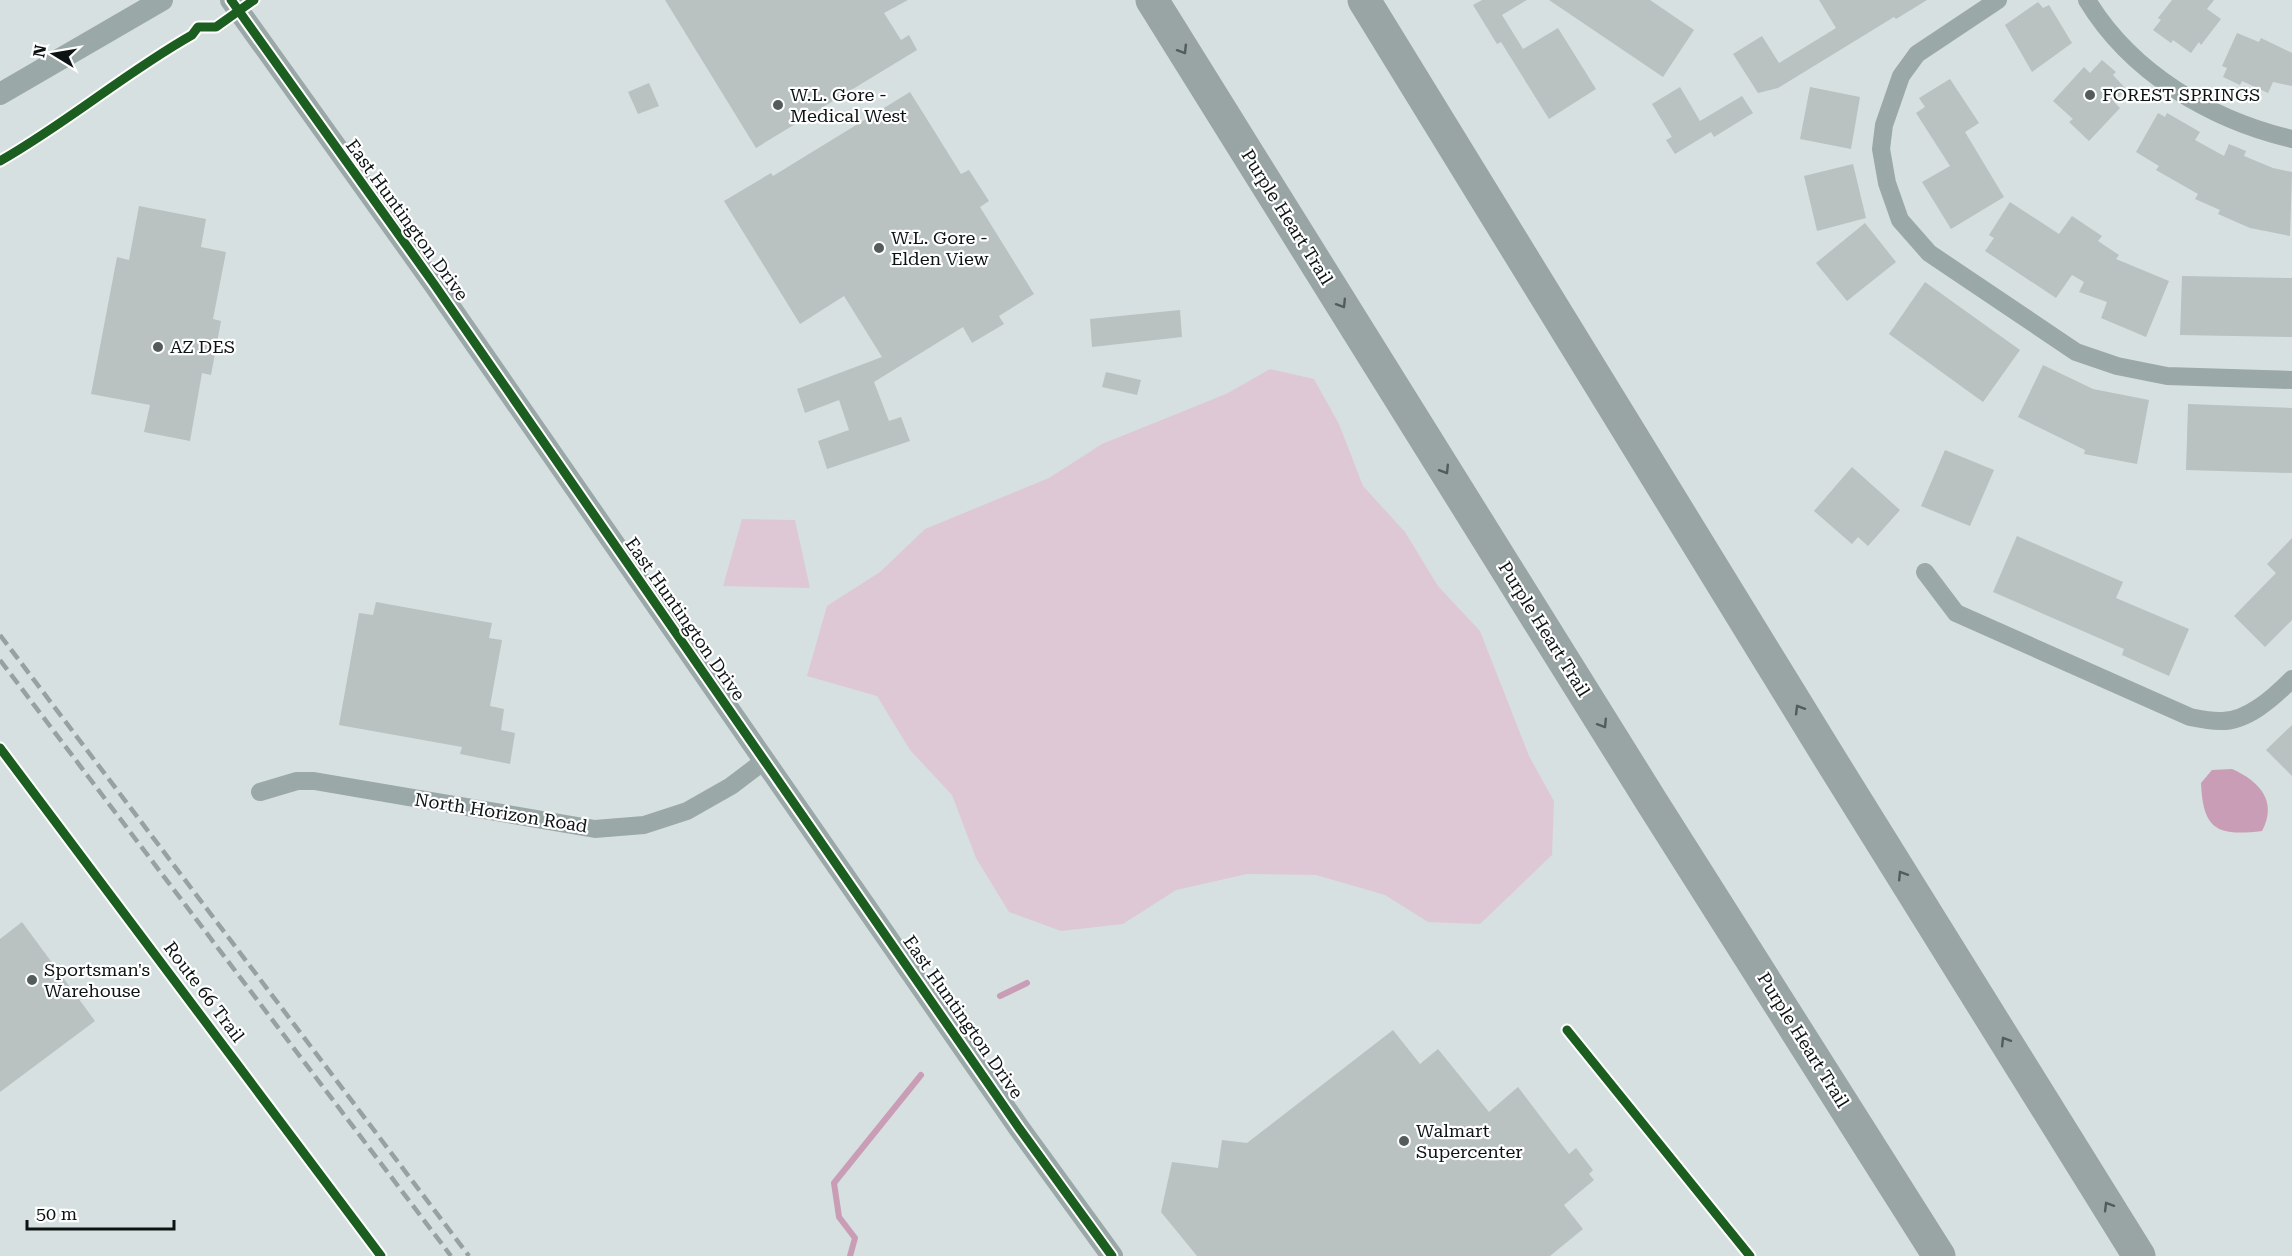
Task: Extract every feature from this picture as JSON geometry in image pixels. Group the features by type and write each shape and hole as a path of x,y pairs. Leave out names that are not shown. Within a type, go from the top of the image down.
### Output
{"highway":[{"name":"Purple Heart Trail","path":"1152,0 1653,804 1939,1256"},
{"path":"1364,0 1851,794 2139,1256"}],"street":[{"path":"0,94 162,0"},
{"name":"East Huntington Drive","path":"231,0 434,284 764,762 1112,1256"},
{"path":"1998,0 1917,54 1901,76 1884,125 1881,149 1887,183 1900,220 1929,253 2076,352 2117,366 2167,376 2292,380"},
{"path":"2088,0 2100,21 2121,45 2164,82 2218,113 2292,139"},
{"path":"1925,572 1956,613 2190,717 2221,722 2244,716 2278,693 2292,679"},
{"name":"North Horizon Road","path":"260,792 297,781 314,781 595,829 644,825 687,812 731,786 764,762"}],"shaded area":[{"path":"1270,369 1314,379 1339,424 1363,486 1405,532 1438,586 1480,631 1529,756 1554,801 1552,855 1480,924 1428,922 1385,895 1316,875 1247,874 1176,890 1123,924 1061,931 1009,912 976,858 952,795 910,750 877,696 807,676 827,606 880,572 925,529 1049,478 1102,444 1226,394"},
{"path":"742,519 795,520 810,588 723,586"},
{"path":"2232,769 2258,786 2267,801 2268,810 2262,831 2224,831 2210,821 2205,811 2201,783 2212,770"}],"building":[{"name":"W.L. Gore - Medical West","path":"665,0 908,0 884,13 901,40 909,35 917,50 756,148"},
{"path":"1482,0 1527,0 1502,15 1523,49 1558,28 1596,89 1549,119 1501,42 1497,44 1473,5"},
{"path":"1549,0 1650,0 1694,30 1663,77"},
{"path":"1819,0 1927,0 1896,19 1894,17 1778,88 1758,93 1733,54 1762,36 1779,63 1836,28"},
{"name":"FOREST SPRINGS","path":"2172,0 2214,0 2207,9 2221,19 2201,45 2199,42 2191,53 2173,40 2171,43 2153,30 2161,20 2158,18"},
{"name":"FOREST SPRINGS","path":"2038,2 2043,8 2049,5 2072,43 2032,72 2005,25"},
{"name":"FOREST SPRINGS","path":"2237,33 2259,42 2261,38 2292,53 2292,86 2273,82 2268,93 2242,81 2240,85 2223,77 2227,68 2222,66"},
{"name":"FOREST SPRINGS","path":"2102,60 2116,72 2113,75 2126,89 2114,102 2120,108 2089,141 2069,122 2073,119 2053,101 2084,67 2090,73"},
{"path":"1950,79 1979,123 1965,132 2004,197 1951,229 1922,182 1950,166 1916,113 1925,107 1919,98"},
{"path":"649,83 659,106 638,114 628,92"},
{"path":"1680,87 1700,121 1742,96 1753,113 1714,137 1711,132 1675,154 1666,140 1672,137 1652,104"},
{"path":"1810,87 1860,97 1851,149 1800,139"},
{"name":"W.L. Gore - Elden View","path":"910,92 961,174 969,170 989,201 980,207 1034,294 999,316 1004,324 972,343 963,327 874,382 889,421 901,417 910,441 827,469 818,441 849,430 839,400 805,413 797,389 882,357 844,296 800,324 724,201 771,173 773,176"},
{"path":"2158,113 2165,117 2167,113 2200,132 2195,140 2224,156 2229,144 2246,151 2244,156 2273,168 2292,172 2290,236 2250,228 2218,214 2220,210 2195,199 2198,194 2156,170 2159,166 2136,152"},
{"path":"1853,164 1866,218 1817,231 1804,176"},
{"path":"2010,202 2059,234 2072,216 2102,236 2098,241 2119,255 2116,259 2169,281 2146,337 2101,318 2107,302 2079,292 2084,282 2072,275 2056,298 1985,251 1994,238 1989,235"},
{"name":"AZ DES","path":"139,206 206,219 201,247 226,252 213,319 221,321 211,375 202,373 190,441 144,432 150,405 91,394 117,257 129,260"},
{"path":"1865,223 1896,262 1847,301 1816,263"},
{"path":"2182,276 2292,278 2292,337 2180,335"},
{"path":"1925,282 2020,350 1983,402 1889,334"},
{"path":"1180,310 1182,337 1092,347 1090,319"},
{"path":"2043,365 2093,389 2149,400 2137,464 2084,454 2085,450 2018,417"},
{"path":"1106,372 1141,380 1137,395 1102,387"},
{"path":"2188,404 2292,408 2292,473 2186,470"},
{"path":"1945,450 1994,470 1970,526 1921,506"},
{"path":"1852,467 1900,510 1868,546 1858,537 1852,544 1814,511"},
{"path":"2017,536 2123,582 2116,598 2189,629 2169,676 2122,655 2124,649 1993,592"},
{"path":"2292,538 2292,620 2265,647 2234,616 2276,573 2267,564"},
{"path":"376,602 492,623 489,638 502,640 490,706 504,709 501,730 515,733 510,764 460,754 462,747 339,725 359,613 373,615"},
{"path":"2292,725 2292,776 2266,750"},
{"name":"Sportsman's Warehouse","path":"22,922 95,1021 0,1092 0,939"},
{"name":"Walmart Supercenter","path":"1393,1030 1420,1064 1438,1049 1489,1112 1518,1087 1569,1154 1576,1148 1593,1170 1589,1174 1594,1180 1564,1205 1583,1229 1550,1256 1197,1256 1161,1212 1172,1162 1218,1168 1222,1140 1247,1143"}],"waterway":[{"path":"1000,996 1027,983"},
{"path":"850,1256 855,1238 839,1217 834,1183 921,1075"}],"railway":[{"path":"0,635 469,1256"},
{"path":"0,660 451,1256"}],"cycle path":[{"path":"231,0 434,284 1019,1128 1112,1256"},
{"path":"0,161 49,131 143,65 192,35 198,27 216,27 254,0"},
{"name":"Route 66 Trail","path":"0,748 381,1256"},
{"path":"1567,1030 1750,1256"}],"place":[{"name":"FOREST SPRINGS","path":"2090,95"},
{"name":"W.L. Gore - Medical West","path":"778,105"},
{"name":"W.L. Gore - Elden View","path":"879,248"},
{"name":"AZ DES","path":"158,347"},
{"name":"Sportsman's Warehouse","path":"32,980"},
{"name":"Walmart Supercenter","path":"1404,1141"}]}
